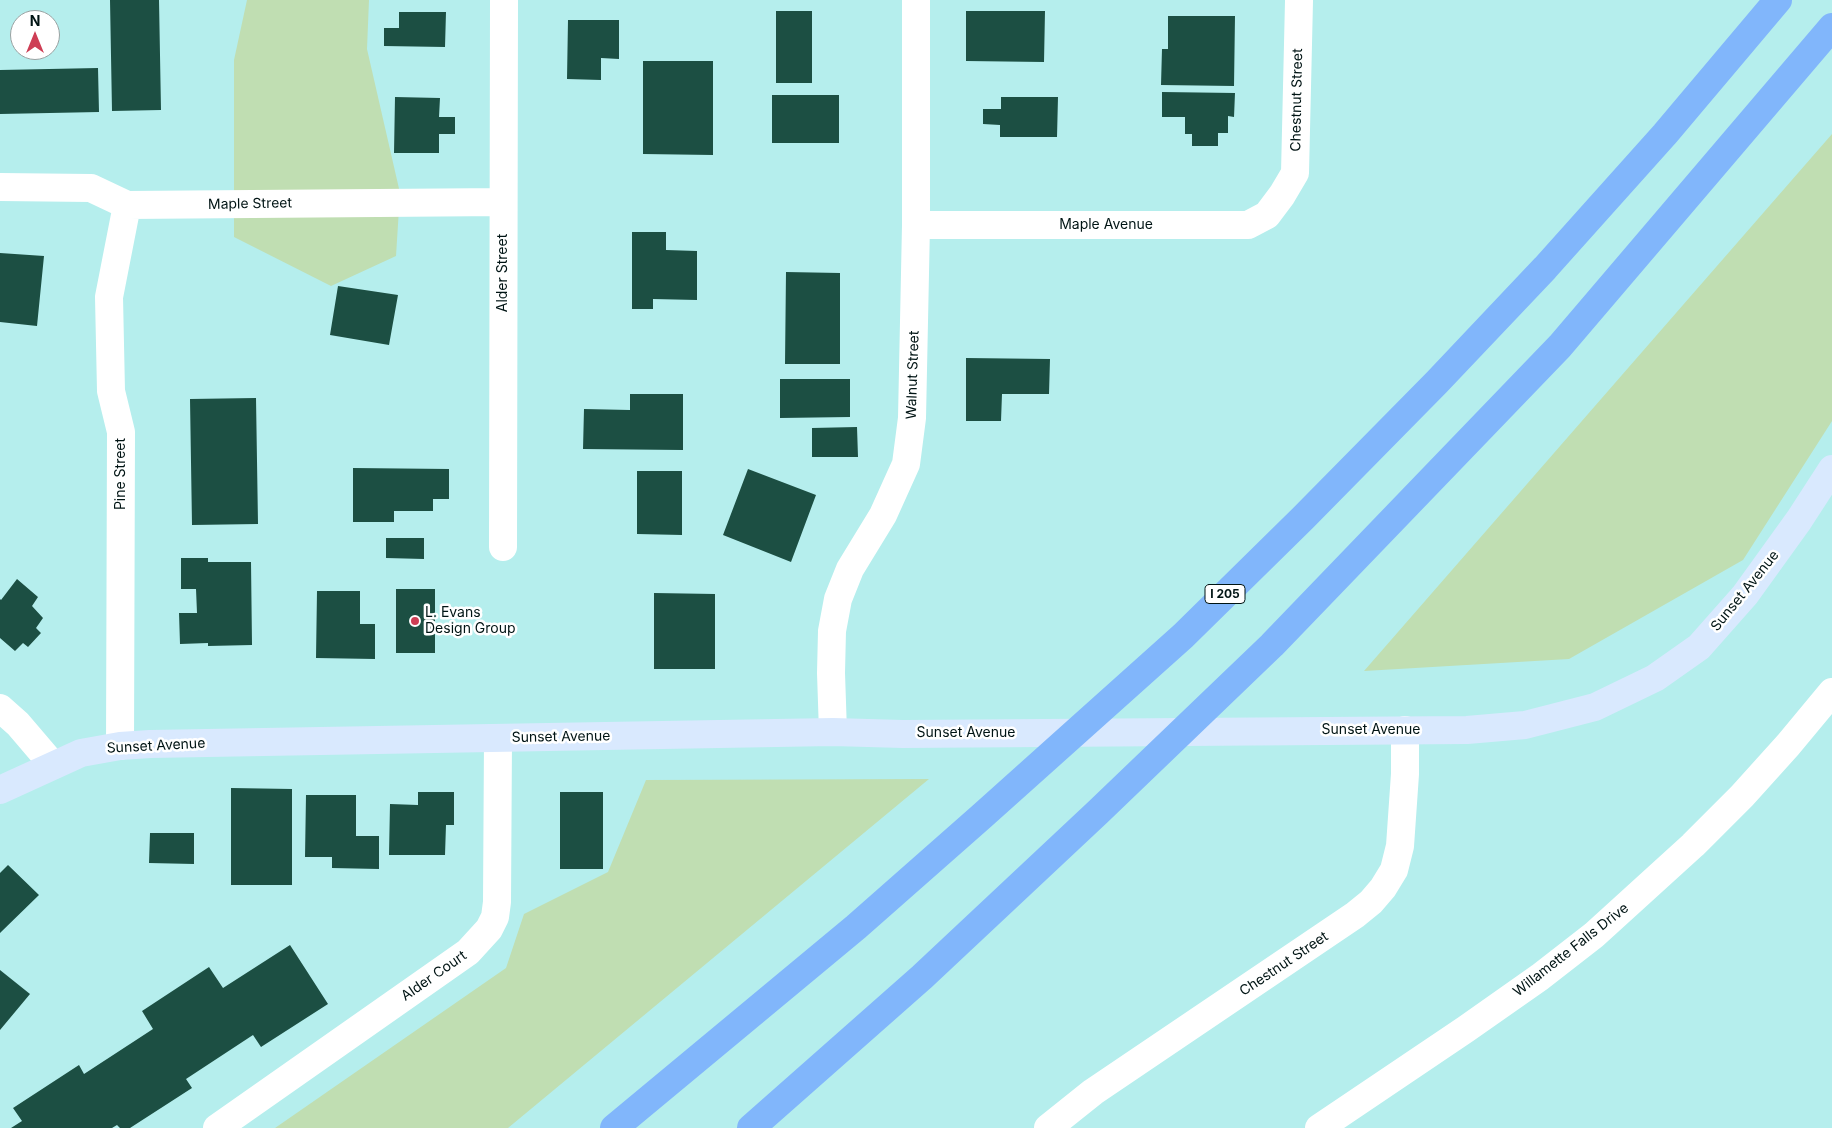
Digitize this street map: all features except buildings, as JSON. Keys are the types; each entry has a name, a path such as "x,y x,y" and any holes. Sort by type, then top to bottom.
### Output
{"highway":[{"name":"I 205","path":"614,1128 856,926 982,816 1190,629 1303,518 1538,275 1666,134 1778,0"},
{"path":"751,1128 922,977 1272,645 1560,346 1832,27"}],"main road":[{"name":"Sunset Avenue","path":"0,790 81,753 120,746 150,744 833,732 903,734 1467,730 1525,725 1595,707 1655,678 1698,647 1745,595 1799,520 1832,469"}],"street":[{"name":"Alder Street","path":"503,547 504,0"},
{"name":"Walnut Street","path":"833,732 832,632 838,599 850,569 883,515 906,464 912,418 916,225 916,0"},
{"name":"Chestnut Street","path":"1282,195 1296,173 1299,1"},
{"name":"Maple Street","path":"0,187 91,188 127,205 504,202"},
{"name":"Maple Avenue","path":"916,225 1248,225 1267,215 1282,195"},
{"name":"Pine Street","path":"120,746 121,432 111,390 109,297 127,205"},
{"name":"Willamette Falls Drive","path":"1319,1128 1473,1024 1594,936 1693,845 1742,796 1832,692"},
{"path":"0,708 18,724 53,765"},
{"name":"Chestnut Street","path":"1048,1128 1093,1092 1355,915 1371,902 1383,888 1394,870 1400,846 1405,774 1405,730"},
{"name":"Alder Court","path":"217,1128 468,952 489,929 495,917 497,902 498,738"}],"green space":[{"path":"247,0 369,0 367,49 400,193 396,256 331,286 234,237 234,60"},
{"path":"1832,134 1832,421 1743,560 1569,659 1364,671"},
{"path":"929,779 508,1128 275,1128 506,968 524,914 608,872 646,780"}],"place":[{"name":"L. Evans Design Group","path":"415,621"}]}
